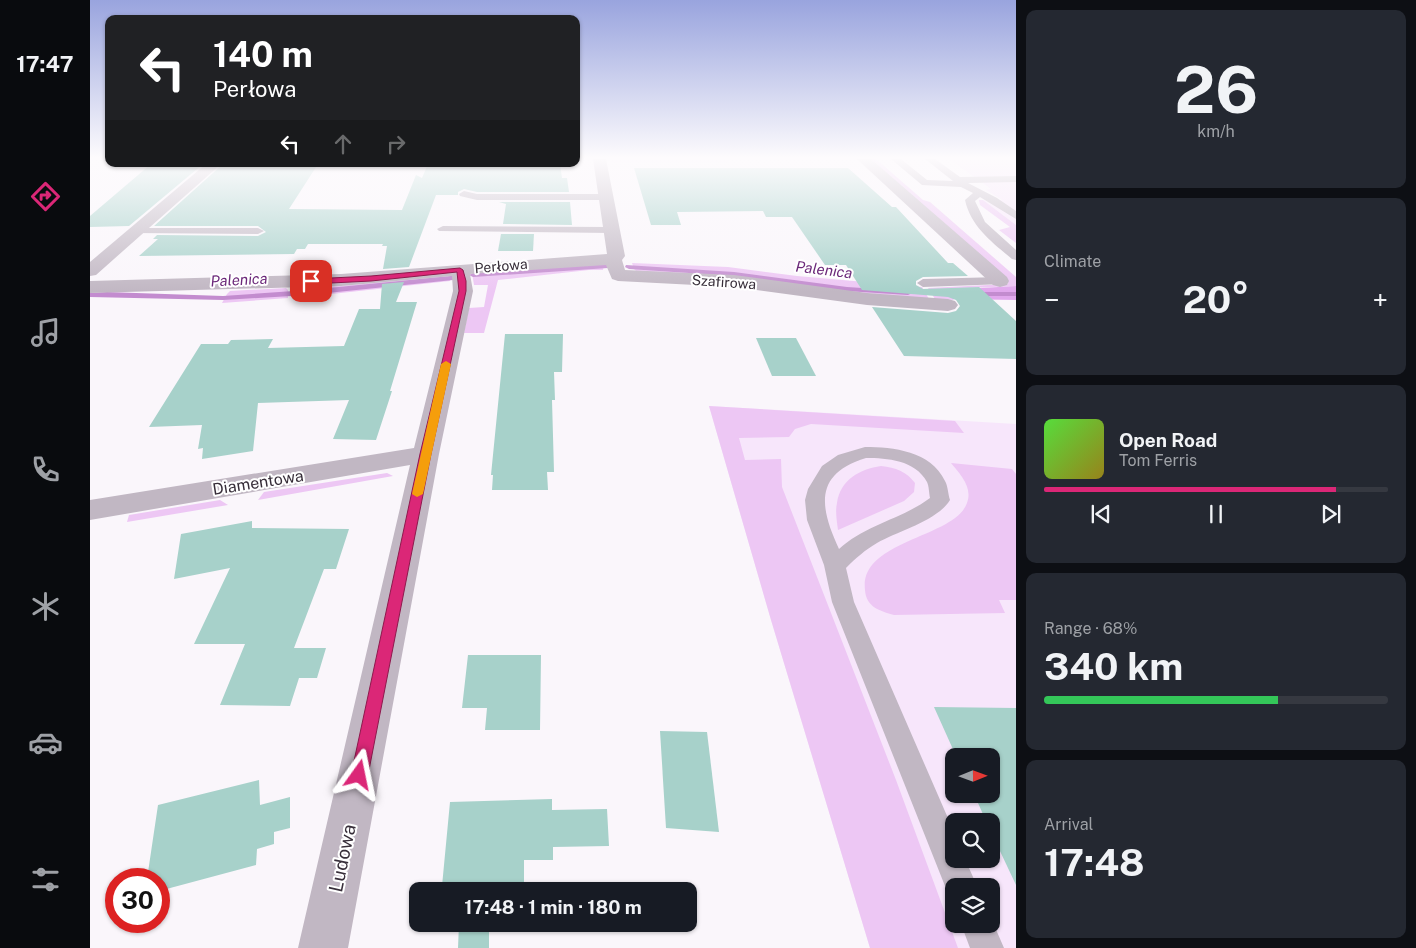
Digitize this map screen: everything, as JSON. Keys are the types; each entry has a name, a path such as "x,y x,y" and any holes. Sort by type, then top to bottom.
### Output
{"street":[{"path":"90,271 169,203"},
{"path":"606,203 616,256 613,259"},
{"path":"913,203 1000,281"},
{"name":"Perłowa","path":"90,287 341,280 613,259"},
{"name":"Szafirowa","path":"613,259 618,275 623,276 734,281 867,299 948,305"},
{"name":"Ludowa","path":"320,947 462,291 463,281 460,270"},
{"name":"Diamentowa","path":"90,510 426,454"}],"lane":[{"path":"970,203 974,216 1016,256"},
{"path":"995,203 1016,216"},
{"path":"442,229 611,230"},
{"path":"137,231 258,231"},
{"path":"923,284 1000,281"},
{"path":"835,566 860,543 905,522 940,500 940,490 936,479 926,469 897,454 867,452 851,455 835,465 821,480 814,503 818,524 835,566 837,584 843,602 958,878"},
{"path":"981,933 987,948"}],"shaded area":[{"path":"920,203 931,203 1016,277 1016,286 946,289 954,300 935,299 928,288 1008,284 1008,281"},
{"path":"980,203 987,203 1016,225 1016,243 999,230 1010,227"},
{"path":"987,203 1016,203 1016,225"},
{"path":"632,263 728,267 797,276 922,287 929,299 637,272"},
{"path":"604,265 603,270 498,280 484,333 464,333 469,308 484,307 488,285 474,285 472,273"},
{"path":"441,276 449,277 450,281 304,297 303,291 309,287"},
{"path":"1016,286 1016,300 953,299 945,290"},
{"path":"286,288 288,290 288,298 222,303 230,291"},
{"path":"709,406 1016,424 1016,948 870,948 771,620"},
{"path":"709,406 955,421 964,433 811,424 795,429 789,437 739,438 745,460 781,459 782,487 896,780 945,913 945,933 952,933 958,948 870,948 771,620"},
{"path":"951,463 1012,469 1016,474 1016,600 999,600 1005,613 894,615 879,610 868,601 865,590 867,573 877,560 891,550 945,524 959,515 967,503 967,486 962,476"},
{"path":"881,466 896,469 908,476 915,483 914,492 904,501 838,530 836,506 842,488 852,477 859,473"},
{"path":"387,473 393,476 258,500 264,492"},
{"path":"220,500 228,505 127,522 129,515"}],"building":[{"path":"105,203 156,203 129,226 90,227 90,216"},
{"path":"179,203 293,203 289,209 402,210 405,203 433,203 409,267 383,269 387,246 382,246 383,244 308,244 305,249 297,249 294,254 139,256 158,239 153,239 157,235 258,236 266,232 258,226 154,226"},
{"path":"503,203 570,203 572,225 503,224 506,204"},
{"path":"645,203 888,203 892,207 896,207 948,263 953,263 968,276 923,277 916,281 916,285 923,289 979,287 1016,321 1016,359 904,356 872,307 948,313 956,311 960,306 956,300 948,297 862,290 846,265 825,265 792,217 766,217 763,211 677,212 681,225 651,225"},
{"path":"501,234 534,234 533,251 498,251"},
{"path":"404,282 396,302 417,302 376,440 333,439 349,400 258,403 253,451 202,459 203,448 198,449 202,425 149,427 201,344 228,344 231,340 273,339 268,348 344,346 359,309 380,309 382,284"},
{"path":"505,334 563,334 562,372 554,372 555,400 552,400 554,472 547,472 548,490 492,490 493,475 491,475"},
{"path":"756,338 796,338 816,376 772,376"},
{"path":"252,521 252,528 349,529 336,569 324,569 294,648 326,648 317,678 299,678 290,706 220,705 245,644 194,644 230,568 174,579 181,534"},
{"path":"468,655 541,655 540,730 485,730 487,708 462,708"},
{"path":"934,707 1016,708 1016,885 1000,851 1000,813 982,813 978,803 1000,803 1000,748 952,748"},
{"path":"660,731 707,732 719,832 666,828"},
{"path":"259,780 260,805 290,797 290,828 274,832 274,844 257,849 256,865 170,888 170,868 149,868 158,805"},
{"path":"552,799 552,810 607,809 609,846 553,847 553,860 524,860 524,882 442,882 450,802"},
{"path":"459,932 489,932 489,948 458,948"}],"waterway":[{"name":"Palenica","path":"473,275 605,266"},
{"name":"Palenica","path":"629,267 734,274 847,289 908,293"},
{"name":"Palenica","path":"90,295 189,298 251,297 450,278"},
{"name":"Palenica","path":"972,294 1016,294"}],"slow traffic":[{"path":"417,494 446,364"}],"route":[{"path":"311,281 460,270 463,281 359,775"}]}
